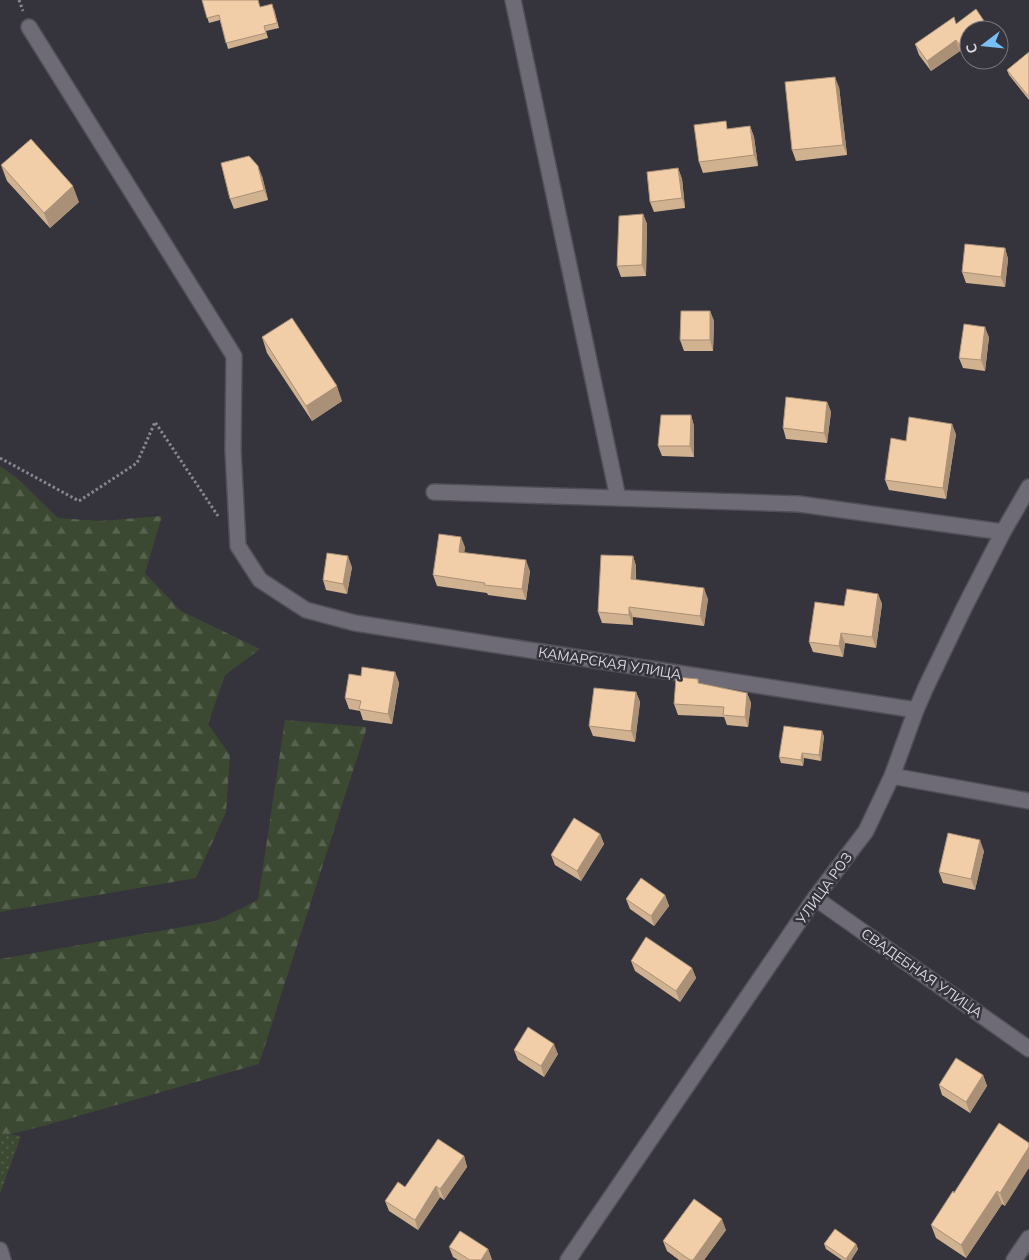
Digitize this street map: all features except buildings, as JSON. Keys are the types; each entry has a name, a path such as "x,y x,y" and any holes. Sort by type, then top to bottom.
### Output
{"street":[{"path":"513,0 618,498"},
{"name":"КАМАРСКАЯ УЛИЦА","path":"28,27 234,356 233,450 238,546 260,580 306,610 356,623 916,710"},
{"name":"УЛИЦА РОЗ","path":"568,1260 815,898 866,831 892,776 916,710 964,608 1003,532 1029,487"},
{"path":"434,492 799,504 1003,532"},
{"path":"892,776 1029,801"},
{"name":"СВАДЕБНАЯ УЛИЦА","path":"815,898 1029,1049"},
{"path":"1014,1260 1029,1238"},
{"path":"0,1250 2,1260"}],"path":[{"path":"0,458 79,501 137,463 155,422 221,521"}],"green space":[{"path":"0,466 17,478 58,518 100,521 162,516 145,573 181,611 260,649 225,675 208,724 230,755 226,812 196,878 0,912"},
{"path":"285,720 367,727 259,1064 0,1137 0,959 216,921 258,900"},
{"path":"0,1133 21,1136 0,1194"}]}
